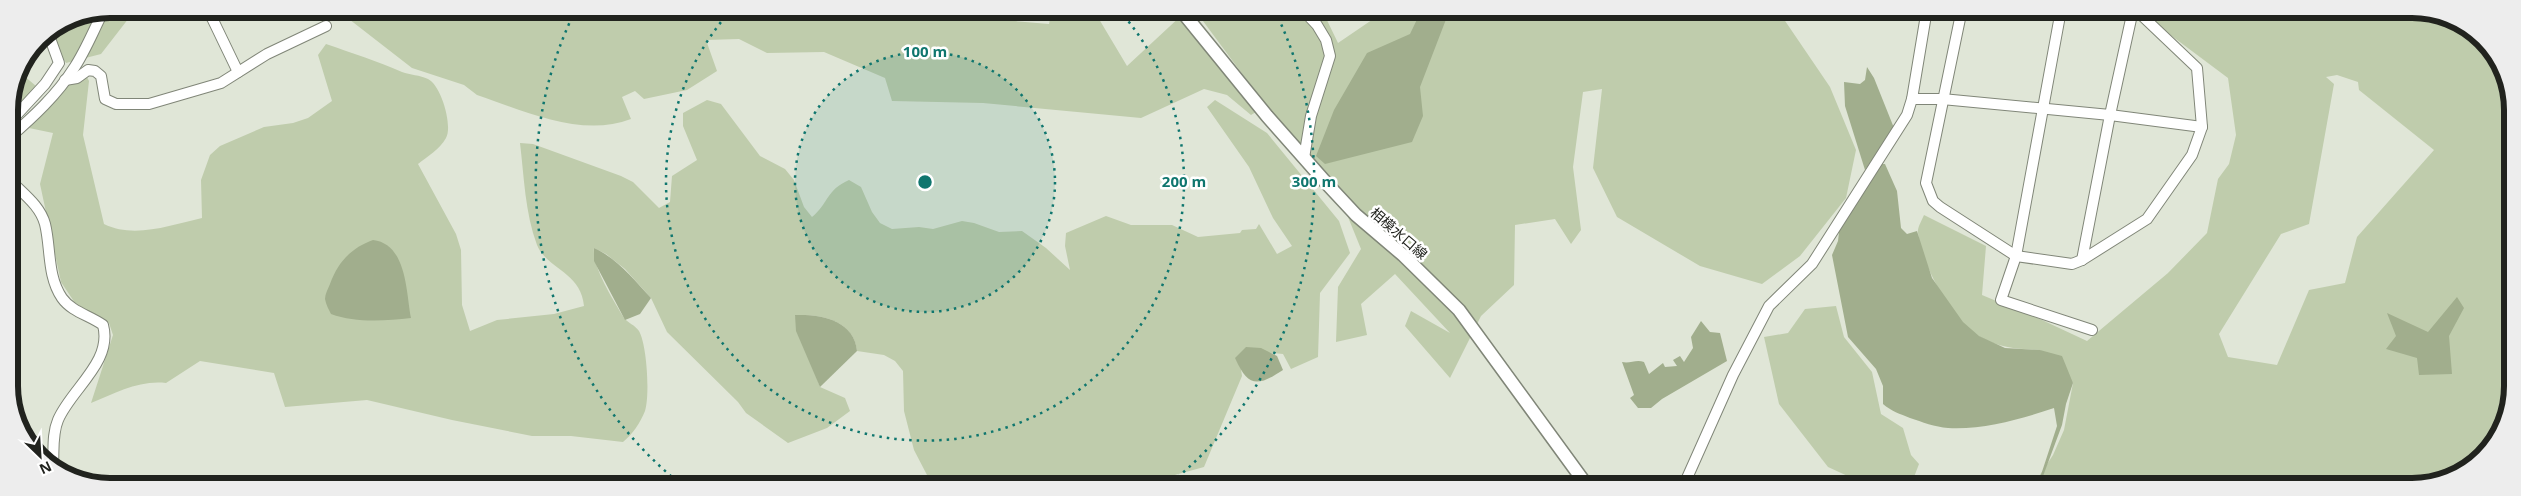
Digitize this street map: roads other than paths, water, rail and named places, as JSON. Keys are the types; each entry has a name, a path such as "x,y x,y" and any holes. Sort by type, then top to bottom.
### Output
{"main road":[{"name":"相模水口線","path":"1187,18 1267,116 1356,215 1403,255 1459,310 1581,478"}],"street":[{"path":"18,130 42,108 66,80 75,67 100,18"},
{"path":"212,18 238,72"},
{"path":"1304,158 1311,116 1330,56 1326,40 1310,18"},
{"path":"1687,478 1733,375 1770,306 1812,264 1907,115 1912,99 1926,18"},
{"path":"1960,18 1926,183 1929,194 1940,207 2016,256 2072,264 2082,260 2146,219 2192,155 2202,127 2198,68 2144,18"},
{"path":"2059,18 2041,109 2016,256 2001,300 2092,330"},
{"path":"2082,260 2110,115 2133,18"},
{"path":"66,80 77,78 88,70 95,71 101,76 105,99 116,104 149,104 221,83 267,54 326,26"},
{"path":"18,113 45,84 59,63 50,39"},
{"path":"1912,99 1942,99 2110,115 2202,127"},
{"path":"18,189 38,210 44,223 54,282 62,297 71,308 103,325 105,333 103,347 97,361 59,417 55,429 53,458"}]}
